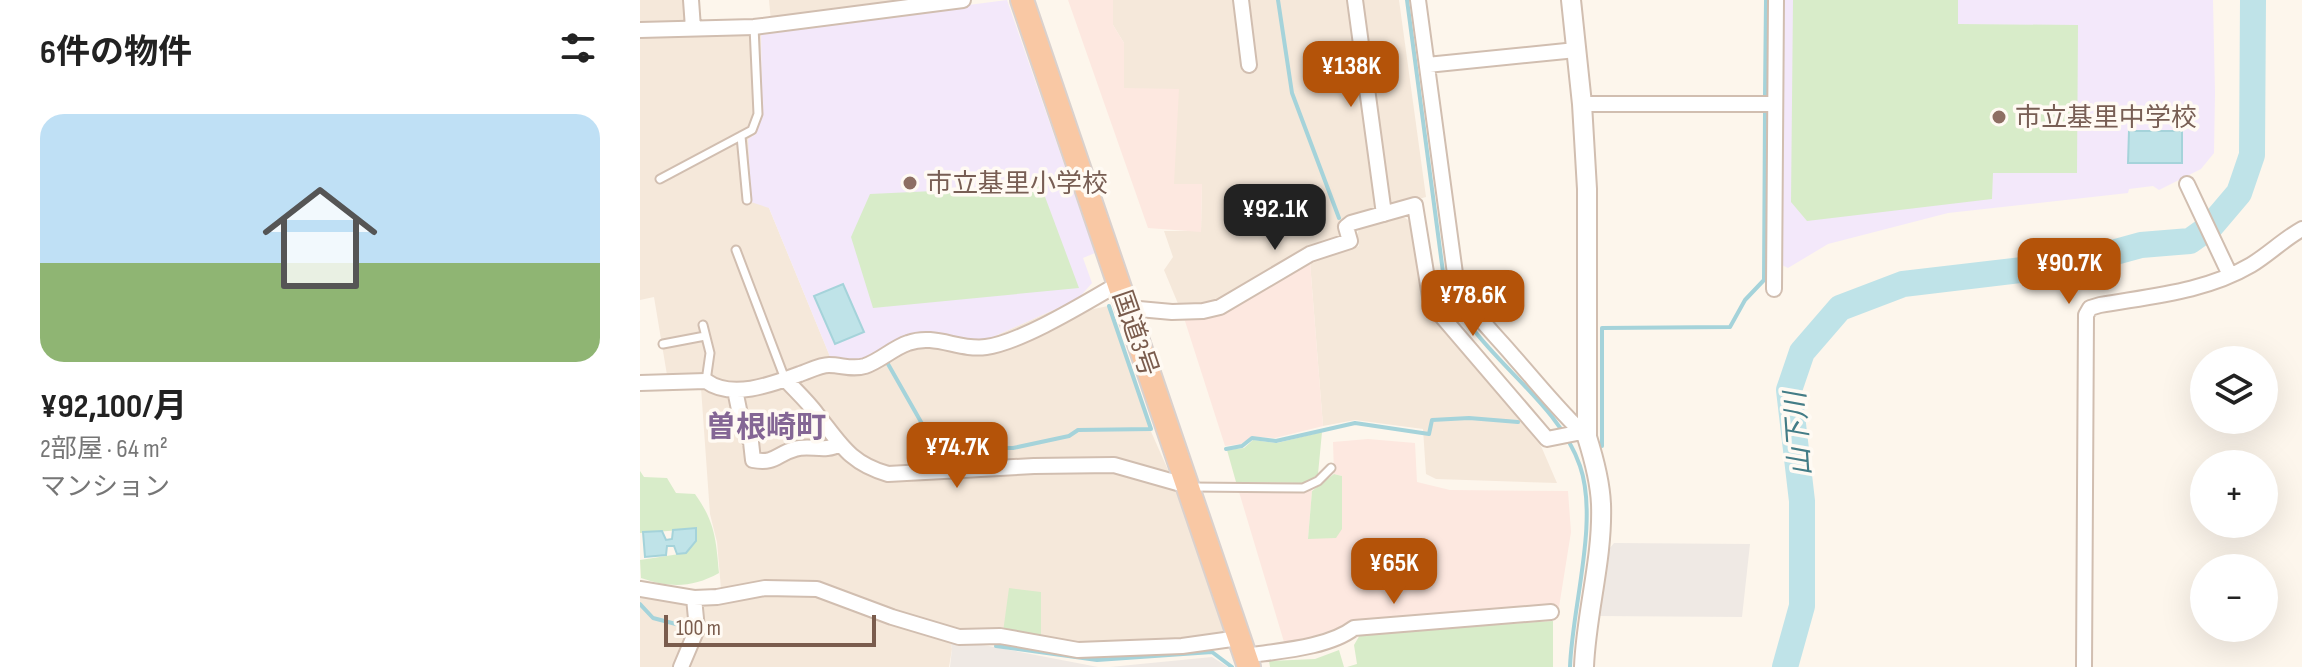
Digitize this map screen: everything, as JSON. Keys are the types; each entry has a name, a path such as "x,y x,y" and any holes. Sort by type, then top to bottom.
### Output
{"highway":[{"name":"国道3号","path":"1022,0 1245,654"}],"street":[{"path":"691,0 693,28"},
{"path":"640,30 754,27 963,0"},
{"path":"1241,0 1249,65"},
{"path":"1355,0 1384,214"},
{"path":"1418,0 1456,281 1462,295 1584,434 1598,471 1600,545 1584,667"},
{"path":"1571,0 1587,189 1584,434"},
{"path":"1774,289 1776,0"},
{"path":"1427,65 1576,50"},
{"path":"1582,104 1774,104"},
{"path":"2188,186 2230,275"},
{"path":"1128,308 1172,312 1220,307 1310,254 1350,241 1346,227 1351,223 1415,205 1430,297 1439,313 1547,439 1584,434"},
{"path":"2084,667 2086,315 2090,308 2100,305 2173,294 2230,275 2251,265 2302,229"},
{"path":"640,383 706,381 713,386 735,390 785,379 827,365 853,369 867,366 907,343 923,339 965,347 986,347 1007,341 1065,314 1118,284"},
{"path":"785,379 814,410 839,444 867,468 888,474 1114,465 1188,486"},
{"path":"735,390 743,429 751,442 753,460 769,463 796,448 833,448 839,444"},
{"path":"640,589 694,598 765,588 817,589 892,617 959,637 1000,636 1078,650 1182,646 1245,654 1294,649 1344,635 1354,628 1551,612"},
{"path":"681,667 697,629 694,598"}],"lane":[{"path":"660,179 752,130 758,114 754,27"},
{"path":"741,136 747,200"},
{"path":"736,250 785,379"},
{"path":"703,325 710,353 706,381"},
{"path":"663,344 705,336"},
{"path":"1188,486 1303,488 1318,481 1331,468"}],"shaded area":[{"path":"640,0 685,0 686,23 640,25"},
{"path":"769,0 922,0 771,22"},
{"name":"市立基里小学校","path":"1007,0 1095,253 1083,258 1092,283 1078,299 986,340 940,333 908,334 855,363 831,359 769,208 751,202 748,139 756,134 762,111 761,32"},
{"path":"1068,0 1113,0 1113,25 1124,43 1124,88 1179,89 1174,184 1202,184 1201,232 1148,228"},
{"path":"1112,0 1399,0 1426,197 1342,221 1344,239 1223,300 1179,306 1164,270 1173,257 1164,231 1201,231 1202,184 1174,184 1123,88 1124,43 1113,25"},
{"name":"市立基里中学校","path":"1783,0 2213,0 2214,153 2201,169 2159,190 2153,186 2129,189 2128,193 1948,213 1828,244 1788,268 1782,265"},
{"path":"761,32 762,111 756,134 748,140 769,208 831,359 855,363 908,334 940,333 986,340 1078,299 1084,311 1108,306 1149,427 1172,479 1226,633 1211,639 1075,647 949,630 818,585 763,583 721,589 717,542 710,514 701,388 669,387 654,297 640,300 640,34"},
{"path":"1402,216 1411,222 1423,297 1432,316 1541,446 1557,483 1436,479 1426,474 1423,429 1355,420 1323,426 1310,262 1359,246 1357,235 1360,227"},
{"path":"1310,262 1323,426 1275,438 1252,437 1241,444 1225,446 1184,318"},
{"path":"1368,439 1415,443 1417,482 1450,490 1568,491 1571,532 1559,607 1352,623 1299,641 1284,642 1236,482 1307,483 1312,491 1308,539 1342,476 1334,474 1333,442"},
{"path":"1614,543 1750,544 1742,617 1597,616 1605,554"},
{"path":"819,595 950,641 949,667 640,667 640,596"},
{"path":"950,641 989,646 1098,667 950,667"},
{"path":"1212,657 1228,667 1110,667"}],"green space":[{"path":"1793,0 1958,0 1958,24 2078,25 2077,173 1993,173 1992,199 1807,221 1791,202"},
{"path":"1041,186 1079,288 873,308 851,237 870,194"},
{"path":"1322,432 1318,474 1307,483 1236,482 1227,450 1244,448 1253,440 1277,443"},
{"path":"640,471 644,477 667,478 676,493 695,494 707,513 713,531 719,573 700,582 681,585 641,578 640,560 686,553 696,529 640,533"},
{"path":"1334,474 1342,476 1342,529 1336,538 1308,539 1312,491"},
{"path":"1009,588 1041,592 1041,640 1003,632"},
{"path":"1553,621 1553,667 1347,667 1357,664 1354,645 1361,633"},
{"path":"1339,650 1344,667 1270,667 1269,661 1315,659"}],"water":[{"path":"2129,131 2182,131 2182,163 2128,163"},
{"path":"843,284 864,332 835,344 814,296"},
{"path":"696,528 696,541 686,553 677,554 674,546 667,546 666,555 645,557 643,532 662,531 666,540 672,539 673,530"}],"waterway":[{"path":"1278,0 1292,93 1339,218"},
{"path":"1407,0 1443,272 1454,300 1470,325 1551,415 1568,439 1580,466 1585,488 1586,538 1570,667"},
{"path":"1765,95 1766,0"},
{"name":"山下川","path":"1785,667 1802,606 1802,501 1789,390 1802,352 1840,308 1903,284 2072,264 2141,245 2190,241 2211,226 2239,193 2252,155 2253,0"},
{"path":"1602,446 1602,328 1730,327 1745,300 1764,280 1765,113"},
{"path":"888,364 933,443 984,441 994,448 1013,448 1069,436 1078,430 1151,429 1109,306"},
{"path":"1226,449 1242,446 1252,438 1276,441 1355,423 1429,434 1432,420 1469,418 1518,422"},
{"path":"640,604 653,618 691,628"},
{"path":"996,646 1097,660 1212,652 1232,667"}],"place":[{"name":"市立基里中学校","path":"1999,117"},
{"name":"市立基里小学校","path":"910,183"}],"district":[{"name":"曽根崎町","path":"766,427"}]}
